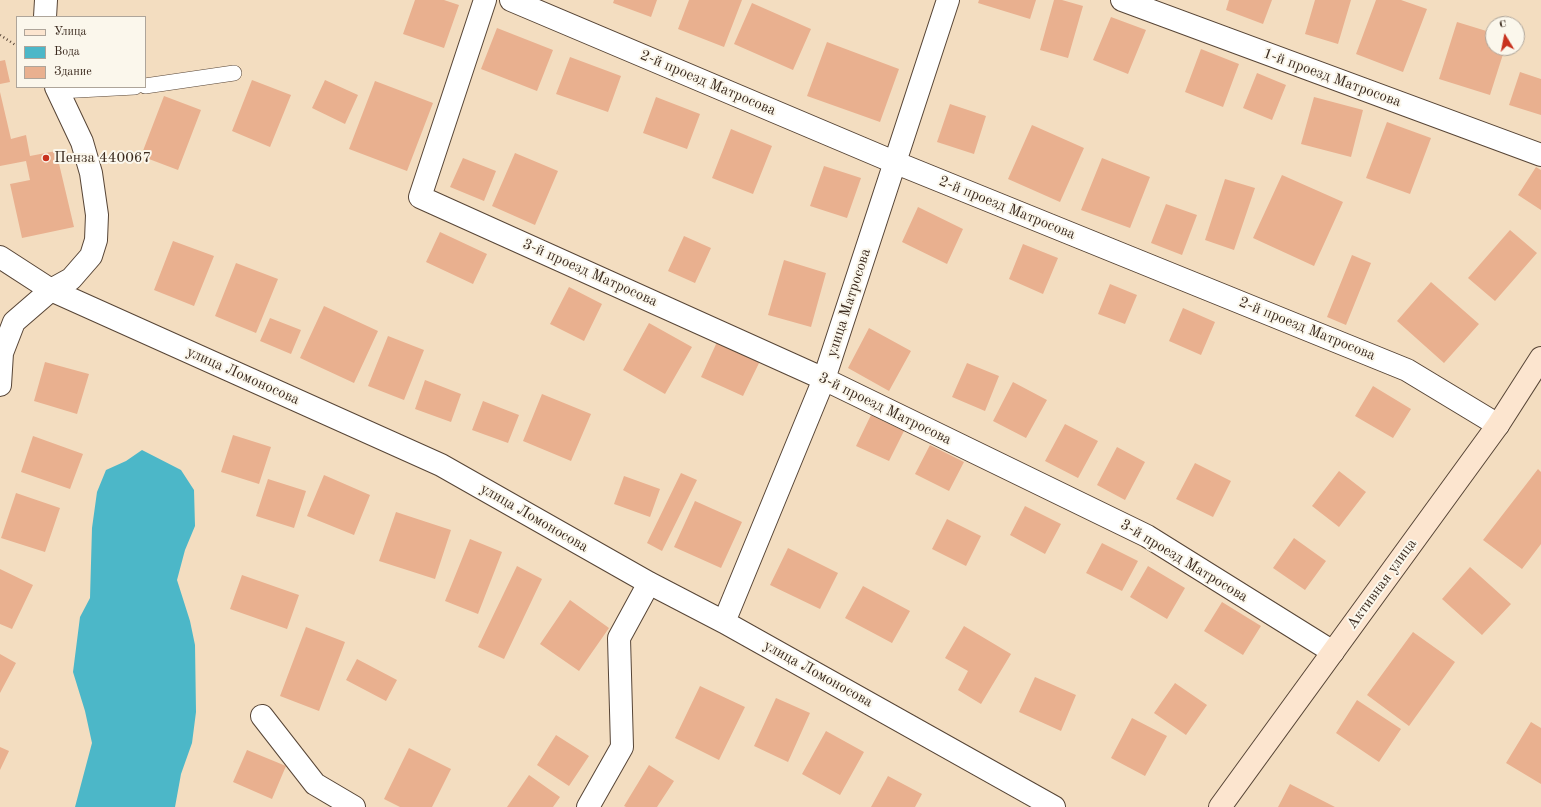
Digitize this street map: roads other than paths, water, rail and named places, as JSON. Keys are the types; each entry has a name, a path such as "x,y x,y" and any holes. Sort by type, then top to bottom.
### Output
{"main road":[{"name":"Активная улица","path":"1220,807 1498,425 1541,358"}],"street":[{"path":"45,16 46,0"},
{"name":"3-й проезд Матросова","path":"485,0 420,196 824,379 1146,536 1333,652"},
{"name":"2-й проезд Матросова","path":"512,0 894,162 1407,370 1498,425"},
{"name":"улица Матросова","path":"724,622 824,379 948,0"},
{"name":"1-й проезд Матросова","path":"1122,0 1541,155"},
{"path":"0,385 2,353 14,322 51,290 71,279 90,256 96,240 97,215 91,173 82,142 57,89"},
{"name":"улица Ломоносова","path":"0,257 51,290 441,466 649,583 724,622 1054,807"},
{"path":"588,807 622,747 619,638 649,583"},
{"path":"262,716 315,784 354,807"}],"lane":[{"path":"146,86 234,73"},
{"path":"57,89 96,88"}],"water":[{"path":"142,450 181,470 194,490 195,526 185,550 177,580 190,621 195,645 196,712 192,743 181,774 175,807 75,807 92,743 85,711 73,672 80,617 90,598 92,528 97,492 106,470 126,461"}],"place":[{"name":"Пенза 440067","path":"46,158"}]}
